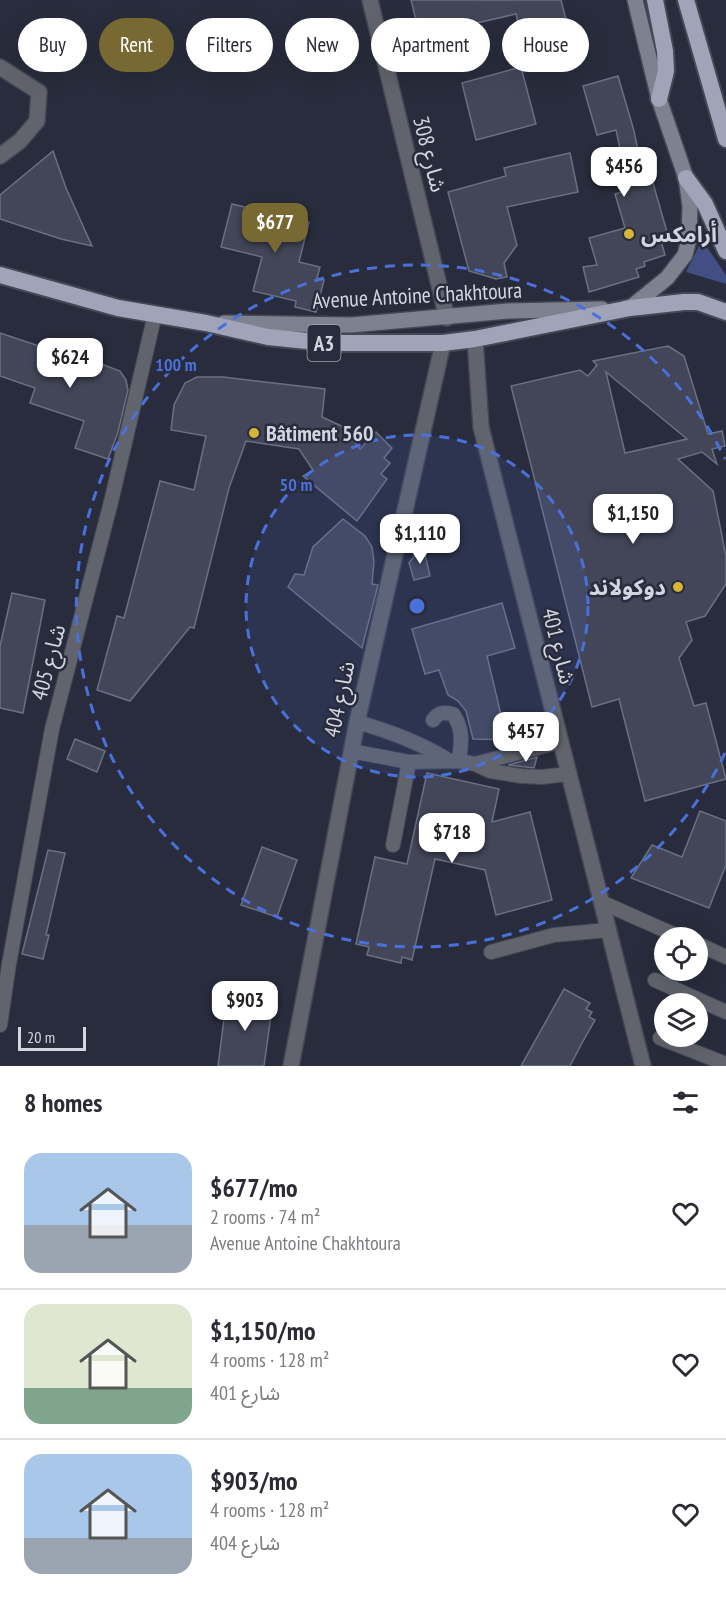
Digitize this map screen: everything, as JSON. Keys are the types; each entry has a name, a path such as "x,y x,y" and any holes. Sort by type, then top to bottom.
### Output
{"highway":[{"path":"655,0 665,51 666,71 660,99"},
{"path":"686,0 726,139"},
{"path":"686,178 705,204 726,250"},
{"name":"A3","path":"0,275 118,308 206,322 268,337 297,341 443,343 475,339 630,308 684,302 698,302 726,312"}],"main road":[{"path":"630,308 668,279 685,255 689,239 690,206 686,178 660,99 635,0"},
{"name":"Avenue Antoine Chakhtoura","path":"206,322 351,325 508,311 630,308"}],"street":[{"name":"شارع 308","path":"370,0 447,318"},
{"path":"0,67 39,92 37,121 20,141 0,156"},
{"name":"شارع 401","path":"475,339 481,427 643,1066"},
{"name":"شارع 404","path":"291,1066 357,722 443,343"}],"lane":[{"name":"شارع 405","path":"0,1025 52,729 111,502 155,314"},
{"path":"433,720 438,714 445,712 453,714 458,722 462,738 454,761"},
{"path":"357,722 391,732 454,761"},
{"path":"475,764 560,742"},
{"path":"351,751 410,762 454,761 475,764 490,771 521,776 542,777 568,774"},
{"path":"393,845 410,762"},
{"path":"601,902 657,927"},
{"path":"491,952 554,935 608,930"},
{"path":"708,949 726,957"},
{"path":"657,981 726,1012"},
{"path":"683,1047 726,1064"}],"shaded area":[{"path":"702,240 726,275 726,284 686,272"}],"building":[{"path":"411,0 561,0 566,18 517,18 516,14 490,20 490,18 416,18"},
{"path":"503,72 522,72 536,124 476,140 462,83"},
{"path":"618,76 634,131 645,185 653,183 669,239 661,241 665,255 644,262 645,266 636,269 639,277 589,292 583,267 597,265 589,238 625,228 615,194 629,190 616,130 597,135 583,86"},
{"path":"53,151 66,188 92,246 61,239 0,219 0,195"},
{"path":"570,153 578,192 507,207 517,245 504,263 507,277 496,279 469,271 448,192 506,176 504,168"},
{"path":"232,204 309,222 299,262 320,267 317,278 324,280 316,312 295,307 296,301 253,291 262,257 221,247"},
{"path":"0,333 48,349 49,344 120,371 126,380 128,390 118,432 108,459 75,448 84,421 30,403 35,388 0,376"},
{"path":"668,346 684,356 708,434 722,431 725,446 712,449 717,464 702,452 678,459 713,491 726,556 726,584 705,616 686,622 692,640 679,658 694,706 706,703 726,779 645,801 619,699 592,707 511,386 580,370 588,376 597,365 593,361","holes":["606,372 687,439 625,453"]},
{"path":"197,377 223,377 325,389 322,417 344,427 360,449 376,432 392,448 384,458 390,463 381,474 387,479 357,521 303,476 313,470 299,449 246,441 229,488 194,628 190,627 130,701 97,690 117,616 124,618 160,481 194,490 206,436 171,430 174,405 185,383"},
{"path":"343,519 365,536 372,547 374,562 372,584 378,585 362,648 288,587 295,574 304,575 313,547"},
{"path":"423,545 430,576 414,580 409,563"},
{"path":"12,593 45,600 23,713 0,708 0,646"},
{"path":"502,603 515,648 487,656 507,740 473,739 466,711 458,701 448,695 439,670 425,674 412,629"},
{"path":"75,739 105,751 97,772 67,759"},
{"path":"537,757 534,768 508,765"},
{"path":"427,773 499,789 492,822 530,812 552,900 496,915 485,870 435,859 412,960 402,957 401,963 367,955 369,947 356,944 375,857 407,864"},
{"path":"700,811 726,821 726,865 709,908 631,878 652,845 682,857"},
{"path":"262,847 297,860 277,917 241,905"},
{"path":"48,850 65,853 46,935 49,935 43,959 22,954"},
{"path":"564,989 590,1003 586,1009 592,1012 589,1017 595,1020 570,1066 521,1066"},
{"path":"227,995 273,1001 264,1066 218,1066"}],"place":[{"name":"أرامكس","path":"629,234"},
{"name":"Bâtiment 560","path":"254,433"},
{"name":"دوكولاند","path":"678,587"}]}
